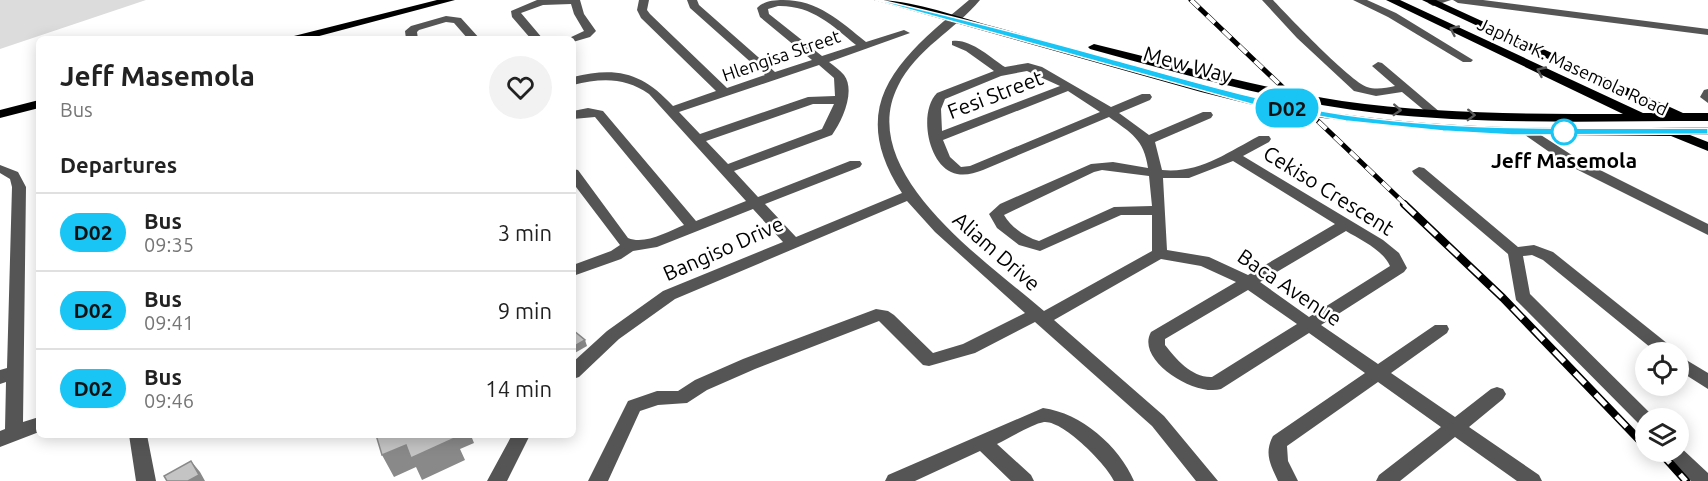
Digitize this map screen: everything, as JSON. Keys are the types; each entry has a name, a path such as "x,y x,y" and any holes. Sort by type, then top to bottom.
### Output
{"main road":[{"path":"306,36 450,0"},
{"name":"Mew Way","path":"879,0 958,16 1226,82 1305,98 1360,106 1435,113 1507,116 1708,117"},
{"name":"Mew Way","path":"914,0 958,16 1255,102 1373,121 1443,128 1530,132 1708,130"},
{"name":"Japhta K. Masemola Road","path":"1391,0 1671,132 1708,147"},
{"name":"Japhta K. Masemola Road","path":"1430,1 1708,130"},
{"path":"1507,116 1584,108 1589,104 1588,101 1575,87"},
{"path":"0,114 36,105"}],"street":[{"path":"534,36 516,15 516,11 533,4 564,0"},
{"path":"571,0 576,2 579,14 590,31 576,38"},
{"path":"644,0 642,10 645,16 725,93"},
{"path":"692,0 694,6 774,77"},
{"name":"Aliam Drive","path":"975,0 911,60 893,83 887,99 883,126 886,149 909,195 940,229 1158,421 1208,481"},
{"path":"1267,0 1301,36 1358,88 1367,92 1379,92 1407,87"},
{"path":"1358,0 1392,15 1467,60"},
{"path":"1430,1 1446,0"},
{"path":"1458,0 1708,32"},
{"path":"726,169 826,132 832,126 840,100 841,79 764,15 762,8 765,4 781,2 813,8 864,46"},
{"path":"1392,15 1412,40"},
{"path":"412,36 411,31 415,28 452,19 461,22 472,36"},
{"name":"Hlengisa Street","path":"670,111 904,33"},
{"path":"956,43 970,49 1004,72"},
{"path":"1378,66 1407,87 1435,113"},
{"path":"598,481 631,408 639,404 657,398 681,398 701,385 768,356 876,315 882,315 888,319 929,360 947,357 1040,317 1158,254 1160,248 1155,172 1152,151 1147,141 1109,113 1069,87 1034,68 1017,68 1004,72 938,98 935,106 935,138 948,163 956,170 967,170 1109,113 1146,97"},
{"path":"576,80 603,76 630,78 646,85 792,242"},
{"name":"Fesi Street","path":"935,138 1069,87"},
{"path":"1708,93 1706,97 1708,99"},
{"path":"697,140 812,100 840,100"},
{"path":"576,114 588,112 599,114 693,227"},
{"path":"1147,141 1207,115"},
{"path":"1530,132 1572,162 1708,230"},
{"name":"Cekiso Crescent","path":"1158,211 1119,210 1040,246 1024,242 1002,225 996,213 1091,168 1105,166 1179,175 1191,174 1264,138"},
{"name":"Cekiso Crescent","path":"1232,155 1387,250 1399,268 1310,326"},
{"path":"576,270 616,255 629,246 642,246 855,164"},
{"path":"0,169 11,172 18,179 19,187 8,374 7,436 36,425"},
{"path":"1419,171 1515,252 1522,296 1635,409"},
{"path":"576,177 629,246"},
{"name":"Bangiso Drive","path":"576,369 607,340 669,295 909,195"},
{"path":"1310,326 1215,384 1208,385 1190,378 1162,355 1155,340 1160,333 1347,224"},
{"path":"1515,252 1534,250 1548,255 1655,342"},
{"name":"Baca Avenue","path":"1158,254 1204,261 1232,272 1532,481"},
{"path":"1288,481 1276,452 1280,441 1441,329"},
{"path":"1689,369 1708,382"},
{"path":"1386,481 1497,394"},
{"path":"895,481 1038,416 1058,417 1114,462 1124,481"},
{"path":"139,438 146,481"},
{"path":"497,481 519,438"},
{"path":"984,442 1024,481"},
{"path":"1685,462 1703,481"}],"shaded area":[{"path":"0,0 146,0 36,36 0,49"}],"building":[{"path":"576,332 585,340 576,345"},
{"path":"377,438 455,438 411,458 406,445 382,455"},
{"path":"191,461 199,475 188,481 167,481 164,476"}],"railway":[{"path":"1191,0 1406,205"},
{"path":"1404,204 1503,298 1635,436"},
{"path":"1669,462 1686,481"}],"bus line":[{"name":"D02","path":"880,0 1033,40 1189,85 1300,111 1443,128 1512,132 1708,131"}],"place":[{"name":"Jeff Masemola","path":"1564,132"}]}
